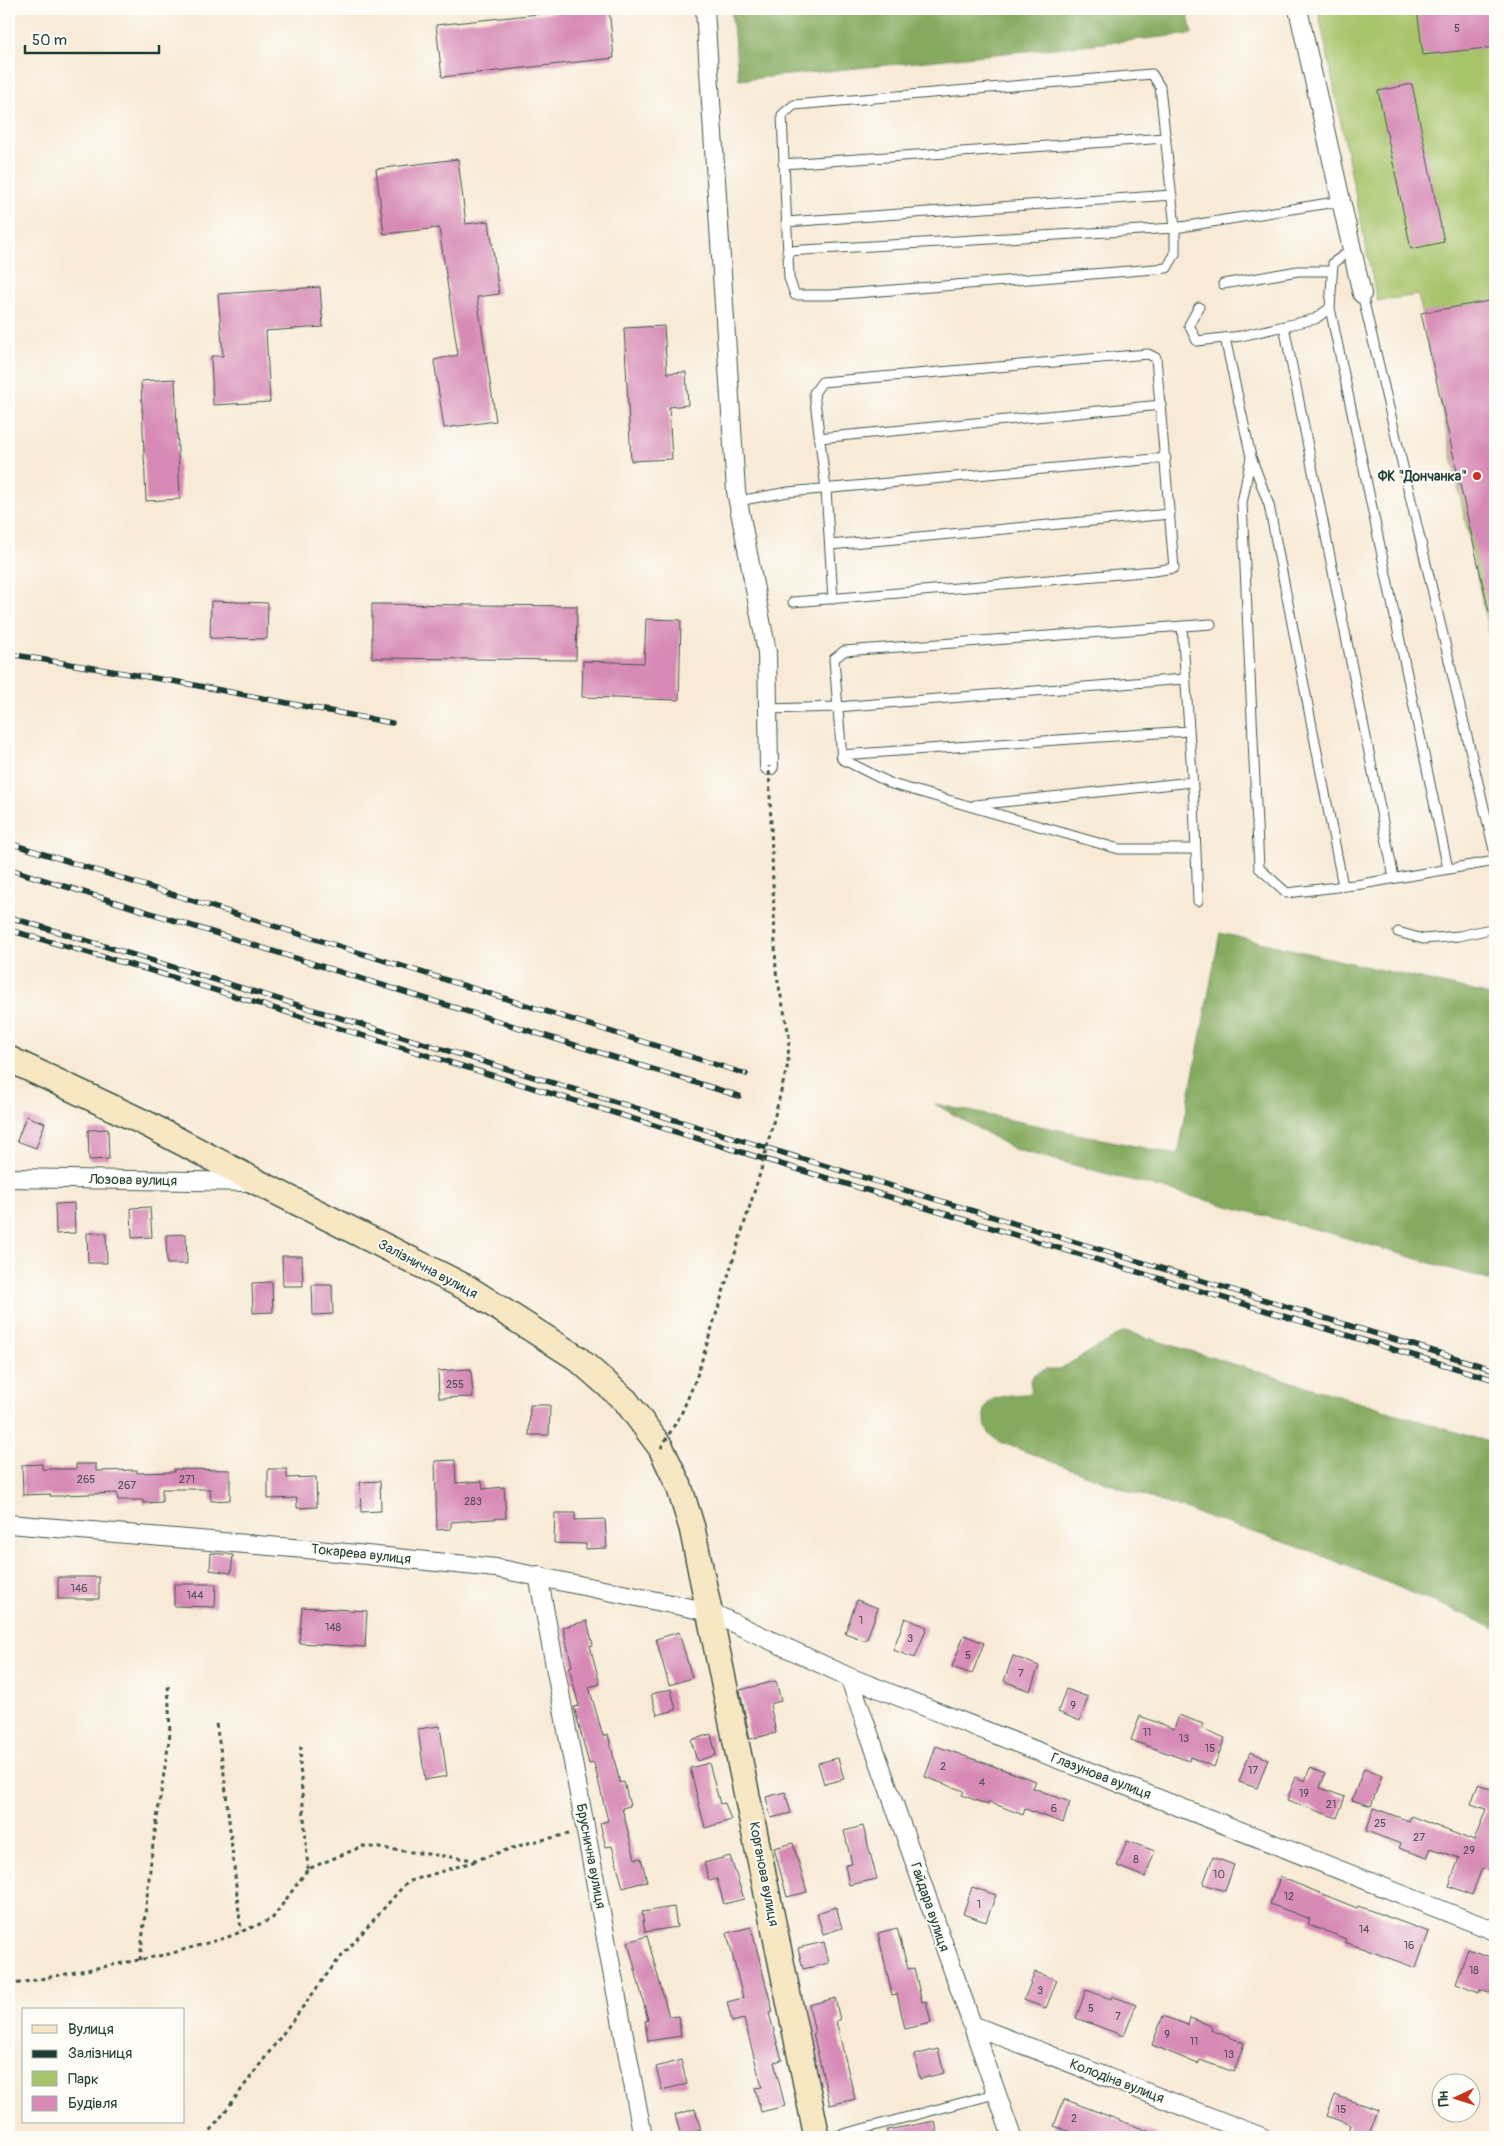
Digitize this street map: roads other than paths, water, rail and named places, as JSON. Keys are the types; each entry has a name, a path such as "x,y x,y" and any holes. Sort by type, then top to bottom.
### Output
{"main road":[{"name":"Залізнична вулиця","path":"9,1059 147,1124 469,1289 576,1358 626,1401 661,1448 679,1486 692,1528 710,1612"},
{"name":"Корганова вулиця","path":"710,1612 817,2137"}],"street":[{"path":"705,9 738,501 767,652 769,766"},
{"path":"1298,9 1362,294"},
{"name":"Лозова вулиця","path":"9,1178 257,1182"},
{"name":"Токарева вулиця","path":"9,1524 317,1550 496,1568 538,1575 710,1612"},
{"name":"Бруснична вулиця","path":"538,1575 643,2137"},
{"name":"Глазунова вулиця","path":"710,1612 849,1677 1495,1931"},
{"name":"Гайдара вулиця","path":"849,1677 995,2094 1012,2137"},
{"name":"Колодіна вулиця","path":"972,2026 1262,2137"}],"lane":[{"path":"1152,74 1160,87 1175,228 1175,254 1167,268 830,295 795,295 789,278 783,164 782,115 794,105 1152,74"},
{"path":"783,164 1166,138"},
{"path":"786,222 1172,195"},
{"path":"788,251 1175,228 1341,201"},
{"path":"1352,249 1332,264 1330,308 1448,869"},
{"path":"1223,284 1298,271 1332,271"},
{"path":"1362,294 1495,854"},
{"path":"1199,307 1189,325 1197,341 1225,338 1315,319 1330,308"},
{"path":"1284,326 1394,878"},
{"path":"1225,338 1251,457 1269,505 1343,886"},
{"path":"793,602 833,599 1174,568 1156,358 1148,354 822,382 814,393 826,489 833,599"},
{"path":"820,438 1161,405"},
{"path":"1251,457 1242,503 1259,868 1286,893 1343,886 1495,861"},
{"path":"738,501 788,492 1166,458"},
{"path":"830,545 1170,514"},
{"path":"1196,848 1119,848 892,784 842,759 834,659 844,651 1210,624"},
{"path":"1182,626 1198,901"},
{"path":"768,709 837,707 1184,679"},
{"path":"841,755 1188,731"},
{"path":"969,806 1192,782"},
{"path":"1398,932 1423,939 1459,936 1495,928"},
{"path":"832,2137 995,2094"}],"railway":[{"path":"9,654 178,682 392,723"},
{"path":"9,843 746,1074"},
{"path":"9,869 739,1096"},
{"path":"9,917 1495,1370"},
{"path":"9,930 156,972 764,1159 1495,1380"}],"place":[{"name":"ФК \"Дончанка\"","path":"1477,476"}]}
